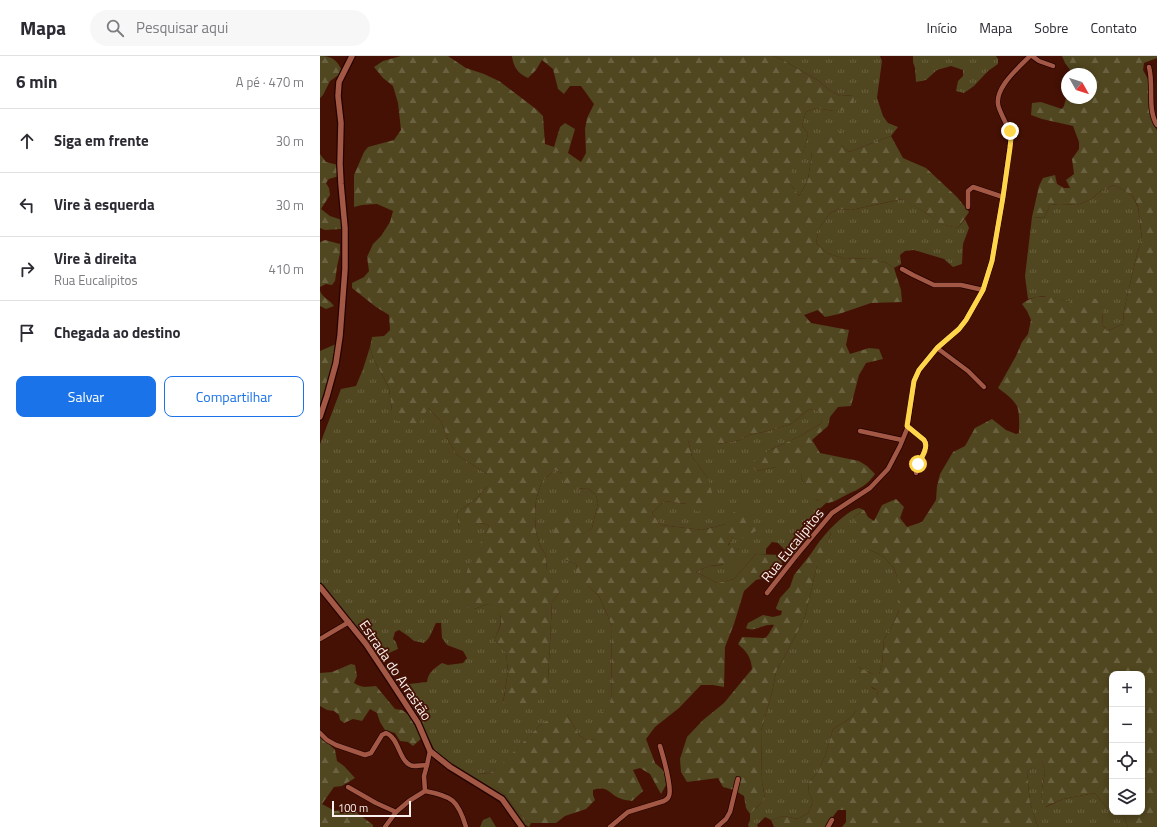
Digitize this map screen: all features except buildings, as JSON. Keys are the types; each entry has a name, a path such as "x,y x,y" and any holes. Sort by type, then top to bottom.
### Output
{"street":[{"path":"320,417 336,362 340,336 345,269 345,228 341,184 341,123 338,96 339,82 352,56"},
{"path":"1031,56 1039,61 1053,66"},
{"name":"Rua Eucalipitos","path":"767,593 832,513 870,488 888,469 907,426 914,381 919,370 937,348 959,329 966,320 983,290 992,261 1011,138 1010,131 998,107 998,99 1000,90 1015,71 1031,56"},
{"path":"1149,68 1151,76 1154,119 1157,125"},
{"path":"968,207 968,191 973,187 1003,197"},
{"path":"902,269 934,285 961,285 983,290"},
{"path":"937,348 968,372 984,387"},
{"path":"907,426 926,443 916,473"},
{"path":"860,431 902,440"},
{"name":"Estrada do Arrastão","path":"320,587 366,644 418,723 430,750 450,767 502,799 522,827"},
{"path":"320,639 349,622"},
{"path":"320,733 327,740 336,745 365,754 371,753 382,735 388,734 393,738 407,763 413,766 426,765"},
{"path":"610,827 628,812 664,801 670,795 669,783 660,746"},
{"path":"425,792 424,776 430,750"},
{"path":"717,827 726,819 730,812 738,779"},
{"path":"348,787 376,803 396,812"},
{"path":"385,827 396,812 409,801 425,792 447,797 454,802 458,806 466,827"},
{"path":"828,827 832,820"}],"green space":[{"path":"320,56 332,58 343,72 330,81 320,98"},
{"path":"401,56 448,56 466,68 499,81 543,116 545,144 554,147 560,127 565,123 575,129 568,153 581,162 586,153 585,129 587,118 594,104 581,86 570,86 564,94 558,89 553,69 542,60 536,70 528,78 521,74 517,69 512,56 773,56 819,81 829,90 840,96 854,95 853,109 834,111 816,108 806,112 802,125 808,134 803,153 791,165 791,185 799,196 808,180 812,152 827,127 841,132 841,145 849,152 891,136 903,158 926,168 957,197 969,212 958,228 940,224 926,213 902,199 851,210 839,209 830,213 819,228 816,243 827,253 845,259 870,258 887,263 894,268 901,290 902,302 871,303 839,314 825,317 818,310 804,315 811,323 849,330 846,345 850,354 869,348 879,349 883,359 866,363 859,375 851,406 838,407 830,417 828,426 812,440 820,453 859,461 875,474 870,481 860,488 834,501 825,503 814,498 806,489 802,479 801,467 776,467 756,471 751,464 768,451 800,436 822,423 819,411 809,409 791,424 749,435 740,440 718,444 698,444 688,440 692,457 708,478 715,503 698,512 687,504 664,501 652,513 661,525 702,530 726,524 730,514 747,507 753,518 756,531 739,540 733,537 728,545 739,550 744,555 738,563 709,566 696,572 717,583 734,579 756,554 780,555 782,564 771,576 756,580 744,591 725,647 724,687 701,685 679,708 655,727 646,739 655,763 664,771 666,785 661,794 650,774 640,768 633,770 643,791 632,801 619,798 608,790 602,788 593,790 595,800 586,809 565,816 556,823 531,823 524,820 504,794 477,773 489,774 500,766 540,725 557,714 567,715 580,736 586,740 596,739 593,726 602,712 611,707 612,626 599,596 588,586 571,582 577,569 576,564 570,562 563,556 557,547 554,535 554,518 569,517 583,533 592,528 598,503 596,495 588,488 571,491 563,483 562,473 555,470 542,481 536,500 536,532 541,548 545,553 547,570 563,583 560,592 552,602 548,681 541,699 532,704 513,708 503,704 508,671 506,653 494,640 501,624 500,615 494,607 488,604 474,609 462,607 462,590 468,568 489,526 483,523 459,529 457,513 478,497 487,487 487,474 457,455 449,442 441,421 428,408 417,427 396,420 392,411 389,388 373,358 370,347 372,337 384,336 390,330 389,315 376,307 352,288 352,283 364,277 369,271 367,257 373,244 381,236 390,222 393,211 377,204 354,207 354,175 364,152 368,147 394,140 401,130 398,103 393,86 383,78 374,67 383,61"},
{"path":"773,56 880,56 882,61 877,98 883,116 888,123 898,127 891,136 849,152 841,145 812,152 808,180 799,196 791,185 791,164 803,152 808,134 802,125 806,112 816,108 834,111 854,95 840,96 829,90 819,81"},
{"path":"913,56 996,56 998,59 998,64 964,93 956,91 958,81 963,76 963,70 951,66 937,70 926,80 916,82"},
{"path":"1062,56 1157,56 1157,58 1144,63 1143,70 1150,83 1149,98 1153,124 1157,130 1157,827 1128,827 1124,816 1122,815 1145,815 1145,671 1109,671 1109,808 1106,807 1095,793 1063,799 1045,807 1041,795 1045,772 1042,761 1027,772 1030,803 1038,827 842,827 846,822 846,810 838,810 825,827 774,827 771,820 784,816 798,819 808,813 813,802 809,793 808,783 818,772 826,753 833,729 852,717 869,698 878,696 877,690 849,675 858,667 873,674 879,674 882,665 884,639 899,610 899,583 894,568 883,556 870,550 859,541 854,517 864,510 868,517 874,521 882,505 896,499 904,507 900,518 907,527 922,522 936,500 940,474 953,452 965,446 975,428 992,419 1006,430 1016,434 1019,433 1019,416 1017,406 998,388 1022,342 1028,334 1031,320 1022,304 1035,297 1041,296 1078,303 1088,296 1101,301 1103,313 1102,324 1107,331 1123,324 1124,310 1142,239 1138,206 1132,195 1114,185 1099,192 1092,199 1077,205 1050,205 1044,218 1032,217 1039,186 1043,178 1055,175 1057,184 1064,188 1070,188 1066,180 1074,174 1072,159 1079,149 1079,142 1073,126 1031,115 1032,103 1041,102 1062,109 1064,104 1097,104 1097,68 1069,68"},
{"path":"320,154 326,162 338,165 339,176 329,179 326,183 329,188 330,195 321,209 330,216 342,220 341,229 325,230 320,228"},
{"path":"1114,185 1132,195 1138,207 1142,239 1124,310 1123,324 1107,331 1102,324 1103,313 1078,303 1042,296 1028,299 1025,276 1032,217 1044,218 1050,205 1077,205 1092,199 1099,192"},
{"path":"903,199 941,224 958,228 965,219 969,228 963,244 962,264 953,267 944,259 914,250 905,251 900,255 901,264 894,268 887,263 870,258 845,259 827,253 816,243 819,228 830,213 839,209 851,210"},
{"path":"325,240 340,244 340,253 335,281 332,285 326,284 320,287 320,242"},
{"path":"320,291 334,306 326,309 320,306"},
{"path":"336,344 328,384 320,407 320,351"},
{"path":"370,347 373,358 389,388 392,411 428,408 441,421 449,442 457,455 487,474 487,487 478,497 457,513 459,528 483,523 489,526 485,535 474,609 488,604 497,608 501,616 499,628 494,640 506,652 508,671 503,703 548,681 552,602 560,592 547,570 545,553 541,548 536,532 536,500 542,481 555,470 562,473 576,489 588,488 596,495 598,503 592,528 583,534 566,560 576,564 577,569 588,586 599,596 612,626 611,708 602,712 597,739 586,740 580,736 567,715 540,725 501,766 489,774 478,773 504,794 524,820 531,823 529,827 524,824 503,798 467,776 436,753 404,691 409,684 427,682 430,673 442,663 448,665 463,663 467,658 463,651 447,645 442,638 441,623 436,623 430,636 424,643 414,641 399,630 395,632 393,639 396,642 398,649 380,657 320,584 320,444 341,389 356,386"},
{"path":"809,409 820,411 822,423 800,436 768,451 756,471 776,467 801,467 802,481 817,500 826,503 805,523 790,542 803,552 798,559 792,557 778,543 772,542 766,549 766,554 756,554 734,579 717,583 696,572 709,566 722,565 739,550 728,546 733,537 726,524 702,530 661,525 652,513 664,501 687,504 708,478 692,457 688,440 718,444 740,440 749,435 791,424"},
{"path":"859,508 864,510 854,517 870,550 883,556 894,568 899,583 899,610 884,639 882,665 879,674 873,674 858,667 872,688 877,690 878,696 855,712 852,717 833,729 826,753 818,772 808,783 809,793 813,802 808,813 798,819 784,816 771,820 765,817 757,825 758,827 749,827 750,814 765,799 762,781 761,731 772,693 776,672 804,620 817,566 831,534 829,530 847,514"},
{"path":"829,530 831,534 822,562 817,566 804,620 776,672 772,693 761,731 762,781 765,799 750,814 746,808 744,796 734,790 723,787 718,778 687,782 681,772 680,759 687,737 703,720 724,703 752,669 751,661 748,655 738,644 742,637 765,638 774,625 749,629 746,628 748,623 763,615 773,617 781,615 782,611 776,608 780,598 790,587 794,575"},
{"path":"351,664 355,665 357,676 354,683 367,687 376,686 395,709 402,710 409,715 422,738 413,746 408,742 400,741 395,733 385,730 377,713 370,709 362,721 353,719 344,723 340,720 339,715 334,711 327,710 320,706 320,673 332,672"},
{"path":"320,735 335,750 337,761 355,778 342,786 334,787 322,804 335,811 352,809 373,825 373,827 320,827"},
{"path":"1042,760 1045,772 1041,795 1046,807 1063,799 1095,793 1106,807 1109,808 1109,815 1124,816 1128,827 1038,827 1030,803 1027,772"},
{"path":"490,817 496,827 480,827 483,820"}],"route":[{"path":"918,464 926,443 907,426 914,381 919,370 937,348 959,329 966,320 983,290 992,261 997,234 1010,148 1010,131"}]}
